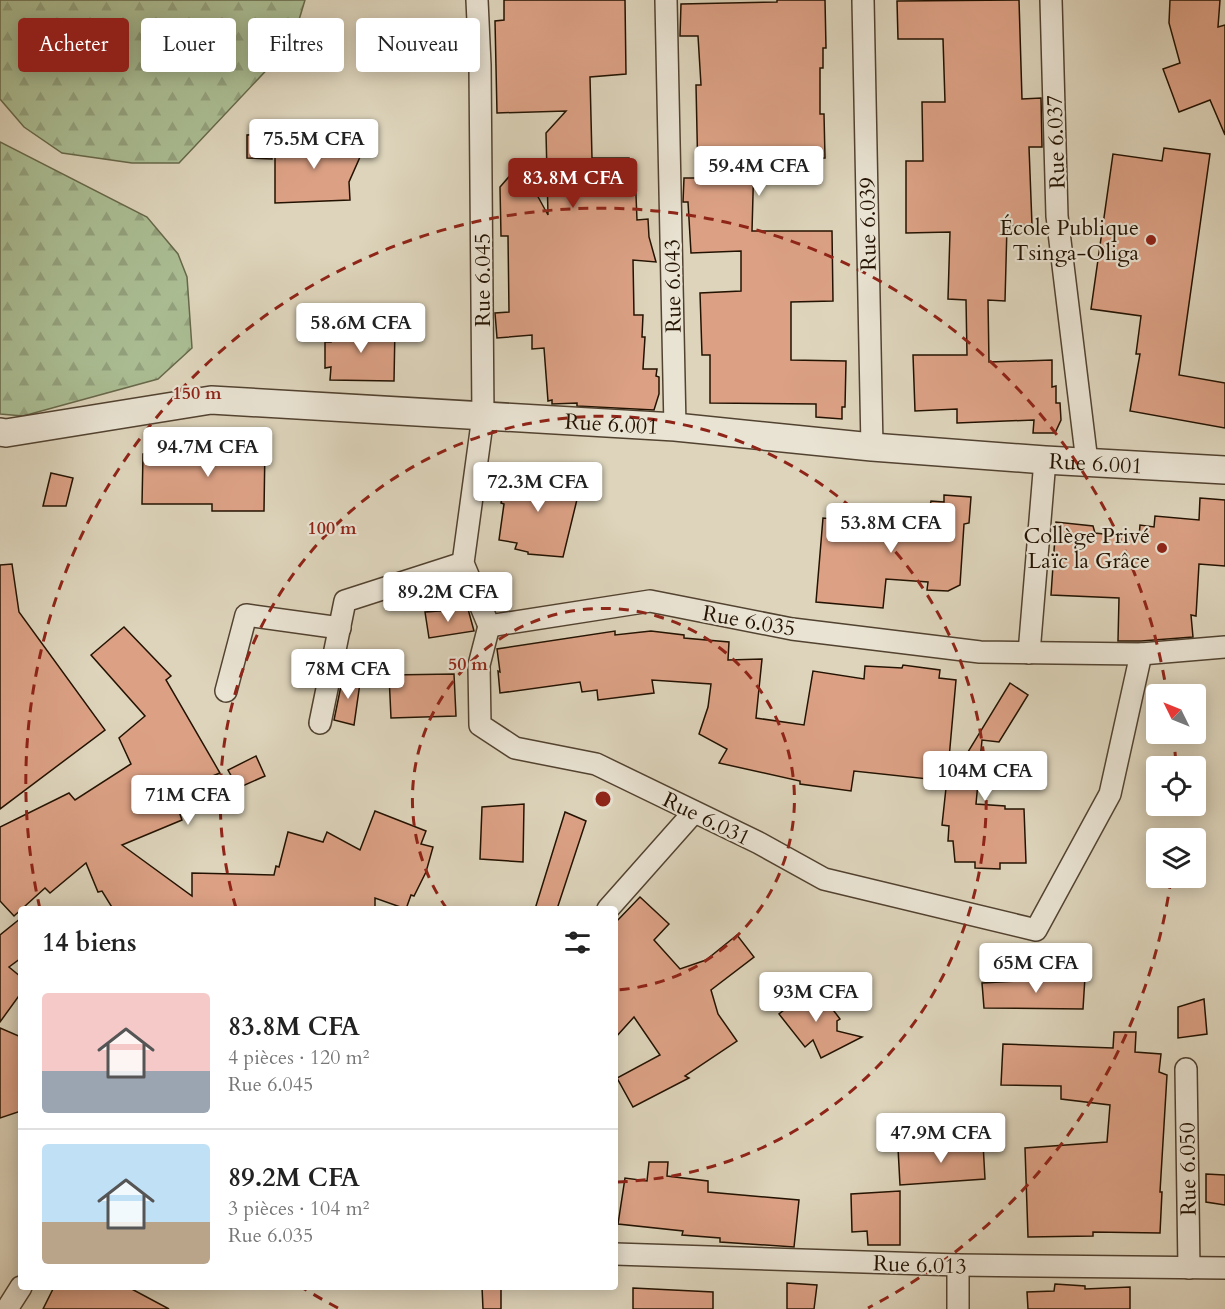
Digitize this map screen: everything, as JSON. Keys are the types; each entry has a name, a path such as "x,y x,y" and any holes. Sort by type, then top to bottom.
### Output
{"street":[{"name":"Rue 6.045","path":"477,0 480,65 483,416"},
{"name":"Rue 6.043","path":"666,0 675,427"},
{"name":"Rue 6.039","path":"863,0 872,447"},
{"name":"Rue 6.037","path":"1051,0 1057,216 1087,462"},
{"name":"Rue 6.001","path":"0,432 6,433 211,400 675,427 872,447 1225,470"},
{"path":"483,416 464,563 489,626"},
{"path":"1029,654 1045,460"},
{"path":"320,723 345,601 464,563"},
{"name":"Rue 6.035","path":"489,626 650,602 792,629 980,652 1141,654 1225,647"},
{"path":"226,690 246,615 340,628"},
{"name":"Rue 6.031","path":"489,626 478,665 480,725 514,748 596,764 759,843 824,879 1036,930 1110,794 1141,654"},
{"path":"611,906 694,812"},
{"name":"Rue 6.050","path":"1186,1069 1189,1268"},
{"name":"Rue 6.013","path":"618,1254 958,1265 1225,1268"},
{"path":"957,1309 958,1265"},
{"path":"7,1309 19,1290"}],"green space":[{"path":"0,0 305,0 300,18 248,18 248,72 265,72 179,163 132,163 62,153 24,127 0,99"},
{"path":"0,142 147,217 178,254 187,277 192,348 158,379 23,416 0,414"}],"building":[{"path":"504,0 625,0 626,74 590,77 592,158 629,158 629,170 635,170 637,220 648,219 649,237 656,262 633,260 634,315 643,315 642,337 645,337 643,369 657,369 656,376 659,377 659,394 654,410 577,406 577,403 552,404 552,400 548,401 544,348 532,349 532,335 497,338 495,313 509,312 508,236 501,236 500,187 520,164 548,215 546,133 566,111 497,113 495,21 504,20"},
{"path":"777,0 825,0 826,48 823,48 823,68 820,68 820,114 824,114 825,158 754,159 752,231 832,231 833,301 791,302 791,360 846,361 845,407 842,407 842,419 816,417 816,404 710,403 710,355 702,355 700,293 741,291 741,251 691,253 688,202 683,202 684,178 698,178 696,85 701,85 698,36 680,36 681,4 777,2"},
{"path":"1019,0 1022,99 1041,98 1042,147 1029,147 1032,225 1007,226 1005,301 988,300 989,362 1052,360 1052,387 1056,386 1056,403 1060,403 1061,420 1055,433 1033,433 1034,420 957,423 957,409 915,411 913,355 967,355 966,300 948,299 950,232 906,233 906,161 923,161 922,102 945,102 943,39 898,39 897,1"},
{"path":"1170,0 1220,0 1218,27 1225,25 1225,135 1210,100 1179,112 1163,69 1180,63 1169,23"},
{"path":"271,134 272,159 247,158 247,135"},
{"path":"347,138 347,146 356,150 360,157 349,182 350,200 275,203 275,142"},
{"path":"1164,148 1210,154 1179,375 1225,383 1225,428 1130,411 1140,354 1136,354 1141,316 1091,309 1113,154 1162,161"},
{"path":"331,326 395,327 394,381 330,380 331,367 325,368 325,342 331,342"},
{"path":"213,444 265,445 264,511 212,511 212,504 142,504 143,454 213,454"},
{"path":"507,471 546,475 546,479 581,483 563,557 528,554 528,552 515,549 517,543 499,540 504,504 501,503"},
{"path":"51,473 73,478 66,506 43,506"},
{"path":"944,495 971,497 969,523 964,524 960,585 948,591 927,590 928,582 886,579 883,608 816,602 823,518 843,520 844,511 871,514 871,521 926,525 931,501 944,502"},
{"path":"1200,498 1225,500 1225,566 1199,564 1196,616 1191,615 1193,637 1118,641 1119,598 1051,595 1056,522 1093,526 1095,533 1139,538 1140,525 1154,527 1155,516 1199,520"},
{"path":"12,564 19,612 105,730 0,809 0,565"},
{"path":"468,609 474,631 429,638 425,612"},
{"path":"124,627 171,676 166,680 220,773 172,792 182,820 122,845 192,896 192,873 274,875 276,866 279,867 288,832 323,842 327,832 360,850 375,811 426,831 421,844 433,847 426,872 414,896 411,895 407,906 398,906 375,898 375,906 111,906 102,891 98,892 86,863 50,893 45,888 25,906 18,906 18,912 14,916 0,901 0,827 69,793 75,800 131,764 119,738 145,716 91,655"},
{"path":"615,631 615,635 651,631 684,635 684,638 729,642 728,660 762,659 756,718 804,725 813,671 864,679 865,666 902,668 903,665 940,670 939,678 956,680 947,781 854,771 851,791 800,784 800,781 719,763 727,749 699,734 708,707 711,684 652,680 654,693 598,700 597,690 582,692 580,682 500,693 497,649"},
{"path":"454,674 456,716 391,718 389,675"},
{"path":"343,676 361,676 354,725 334,720"},
{"path":"1010,683 1028,695 999,742 982,740 976,804 1005,806 1005,809 1024,809 1026,863 1000,863 1000,869 975,868 975,862 955,862 953,841 948,841 949,826 942,825 946,788"},
{"path":"256,756 265,776 238,788 228,770"},
{"path":"524,804 523,862 480,859 482,807"},
{"path":"565,812 586,821 558,906 536,906"},
{"path":"640,897 669,924 654,940 680,969 706,960 737,935 754,957 711,990 718,1014 737,1041 685,1076 689,1078 633,1107 618,1077 660,1055 634,1017 618,1035 618,920"},
{"path":"18,920 18,960 9,967 18,974 18,997 0,1022 0,935"},
{"path":"1085,977 1083,1009 984,1008 982,983"},
{"path":"815,986 840,1019 837,1021 837,1031 862,1037 821,1058 813,1040 805,1047 779,1014"},
{"path":"1204,999 1207,1034 1178,1038 1178,1007"},
{"path":"0,1028 18,1036 18,1112 0,1118"},
{"path":"1114,1032 1136,1032 1135,1052 1161,1054 1159,1072 1167,1075 1160,1192 1162,1192 1160,1233 1093,1232 1093,1236 1028,1237 1025,1148 1107,1142 1110,1105 1061,1099 1061,1086 1001,1085 1003,1044 1113,1048"},
{"path":"983,1143 985,1179 900,1185 898,1148"},
{"path":"649,1162 668,1162 667,1176 708,1181 708,1192 799,1200 794,1247 720,1242 720,1238 682,1235 683,1231 618,1224 625,1178 647,1181"},
{"path":"1206,1174 1225,1175 1225,1205 1206,1202"},
{"path":"900,1191 900,1245 868,1245 867,1231 852,1232 851,1194"},
{"path":"787,1283 817,1285 814,1309 787,1309"},
{"path":"1055,1284 1085,1286 1085,1289 1130,1287 1130,1309 1028,1309 1027,1292 1054,1291"},
{"path":"633,1288 713,1292 713,1309 633,1309"},
{"path":"52,1290 134,1290 169,1309 43,1309"},
{"path":"482,1290 501,1290 501,1309 483,1309"}],"place":[{"name":"École Publique Tsinga-Oliga","path":"1151,240"},
{"name":"Collège Privé Laïc la Grâce","path":"1162,548"}]}
